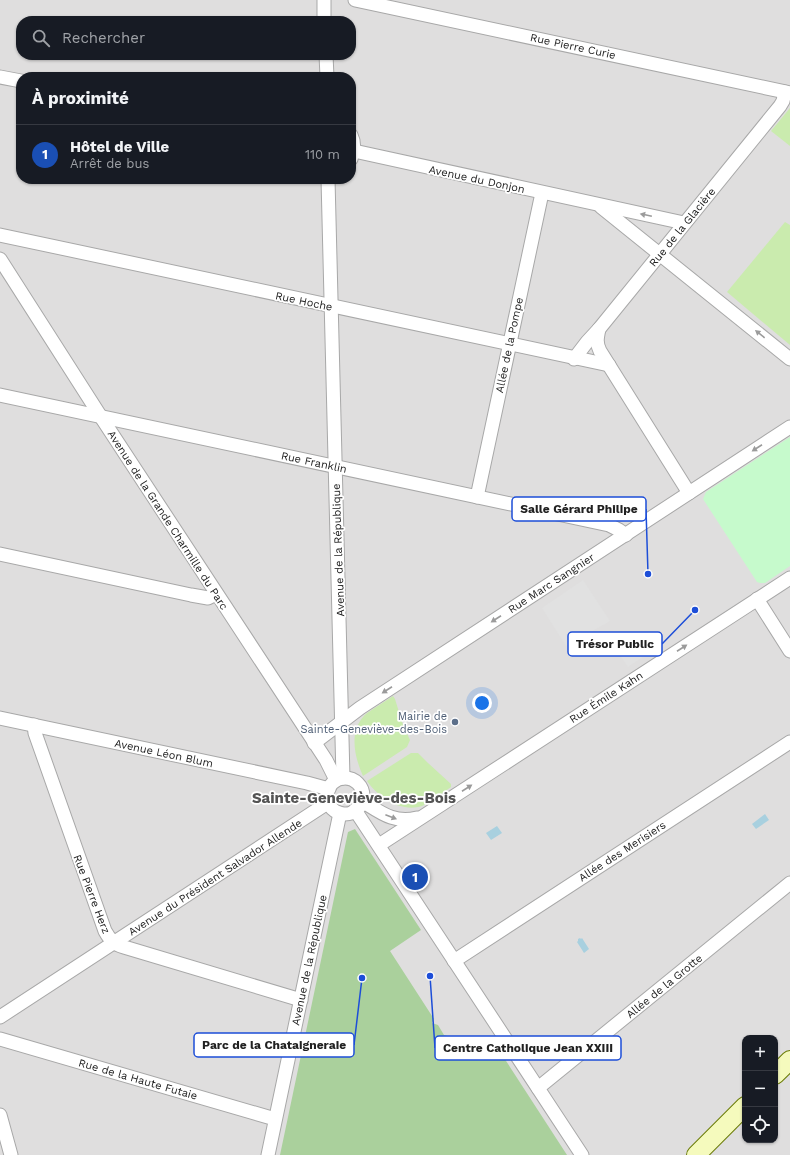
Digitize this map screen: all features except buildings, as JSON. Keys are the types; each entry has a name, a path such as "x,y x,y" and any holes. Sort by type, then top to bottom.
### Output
{"main road":[{"path":"778,1072 790,1060"},
{"path":"696,1155 744,1107"}],"street":[{"path":"324,0 324,16"},
{"name":"Rue Pierre Curie","path":"355,0 787,92"},
{"path":"326,60 326,72"},
{"path":"0,76 16,80"},
{"name":"Rue de la Glacière","path":"574,359 780,106 787,92"},
{"name":"Avenue du Donjon","path":"356,156 684,223"},
{"name":"Avenue de la République","path":"328,184 342,721 334,787"},
{"name":"Allée de la Pompe","path":"476,497 542,193"},
{"path":"600,205 790,359"},
{"name":"Rue Hoche","path":"0,236 608,365"},
{"name":"Avenue de la Grande Charmille du Parc","path":"0,259 216,594 326,760 334,787"},
{"path":"599,329 596,338 597,344 608,365 689,493"},
{"name":"Rue Franklin","path":"0,395 609,526 626,535"},
{"name":"Rue Marc Sangnier","path":"314,743 360,708 790,427"},
{"path":"0,554 191,595 208,598 216,594"},
{"name":"Rue Émile Kahn","path":"379,845 790,578"},
{"path":"757,599 790,652"},
{"name":"Avenue Léon Blum","path":"0,718 307,783 334,787"},
{"name":"Rue Pierre Herz","path":"34,725 35,733 71,837 109,939 113,943 124,948 301,1000"},
{"name":"Allée des Merisiers","path":"454,961 790,742"},
{"path":"349,778 355,781 362,790 363,796 358,806 351,812 340,813 331,807 334,787 349,778"},
{"name":"Avenue du Président Salvador Allende","path":"0,1017 311,814 334,787"},
{"path":"358,806 379,845 582,1155"},
{"name":"Rue Émile Kahn","path":"358,806 403,821 423,817"},
{"name":"Avenue de la République","path":"268,1155 340,813"},
{"name":"Allée de la Grotte","path":"538,1088 790,883"},
{"name":"Rue de la Haute Futaie","path":"0,1039 275,1119"},
{"path":"0,1115 11,1155"}],"shaded area":[{"path":"0,0 790,0 790,1155 0,1155"},
{"path":"583,580 610,621 566,646 542,608"},
{"path":"638,635 650,652 628,667 616,649"}],"green space":[{"path":"790,108 790,146 771,131"},
{"path":"785,222 790,225 790,345 727,292"},
{"path":"790,437 790,566 765,583 760,583 757,582 703,499 706,492"},
{"path":"393,696 410,740 407,747 363,776 357,760 354,743 357,727 361,719 367,713"},
{"path":"411,753 418,753 451,784 451,787 429,802 414,808 398,805 384,798 377,793 367,781"},
{"path":"355,829 421,930 390,951 434,1019 432,1023 438,1025 444,1035 494,1050 497,1047 567,1155 280,1155 348,832"}],"water":[{"path":"765,814 769,820 756,829 752,824"},
{"path":"497,826 502,833 491,840 486,833"},
{"path":"580,938 582,938 589,949 584,953 577,942"}],"place":[{"name":"Salle Gérard Philipe","path":"648,574"},
{"name":"Trésor Public","path":"695,610"},
{"name":"Mairie de Sainte-Geneviève-des-Bois","path":"455,722"},
{"name":"Hôtel de Ville","path":"415,877"},
{"name":"Centre Catholique Jean XXIII","path":"430,976"},
{"name":"Parc de la Chataigneraie","path":"362,978"}],"district":[{"name":"Sainte-Geneviève-des-Bois","path":"354,798"}]}
